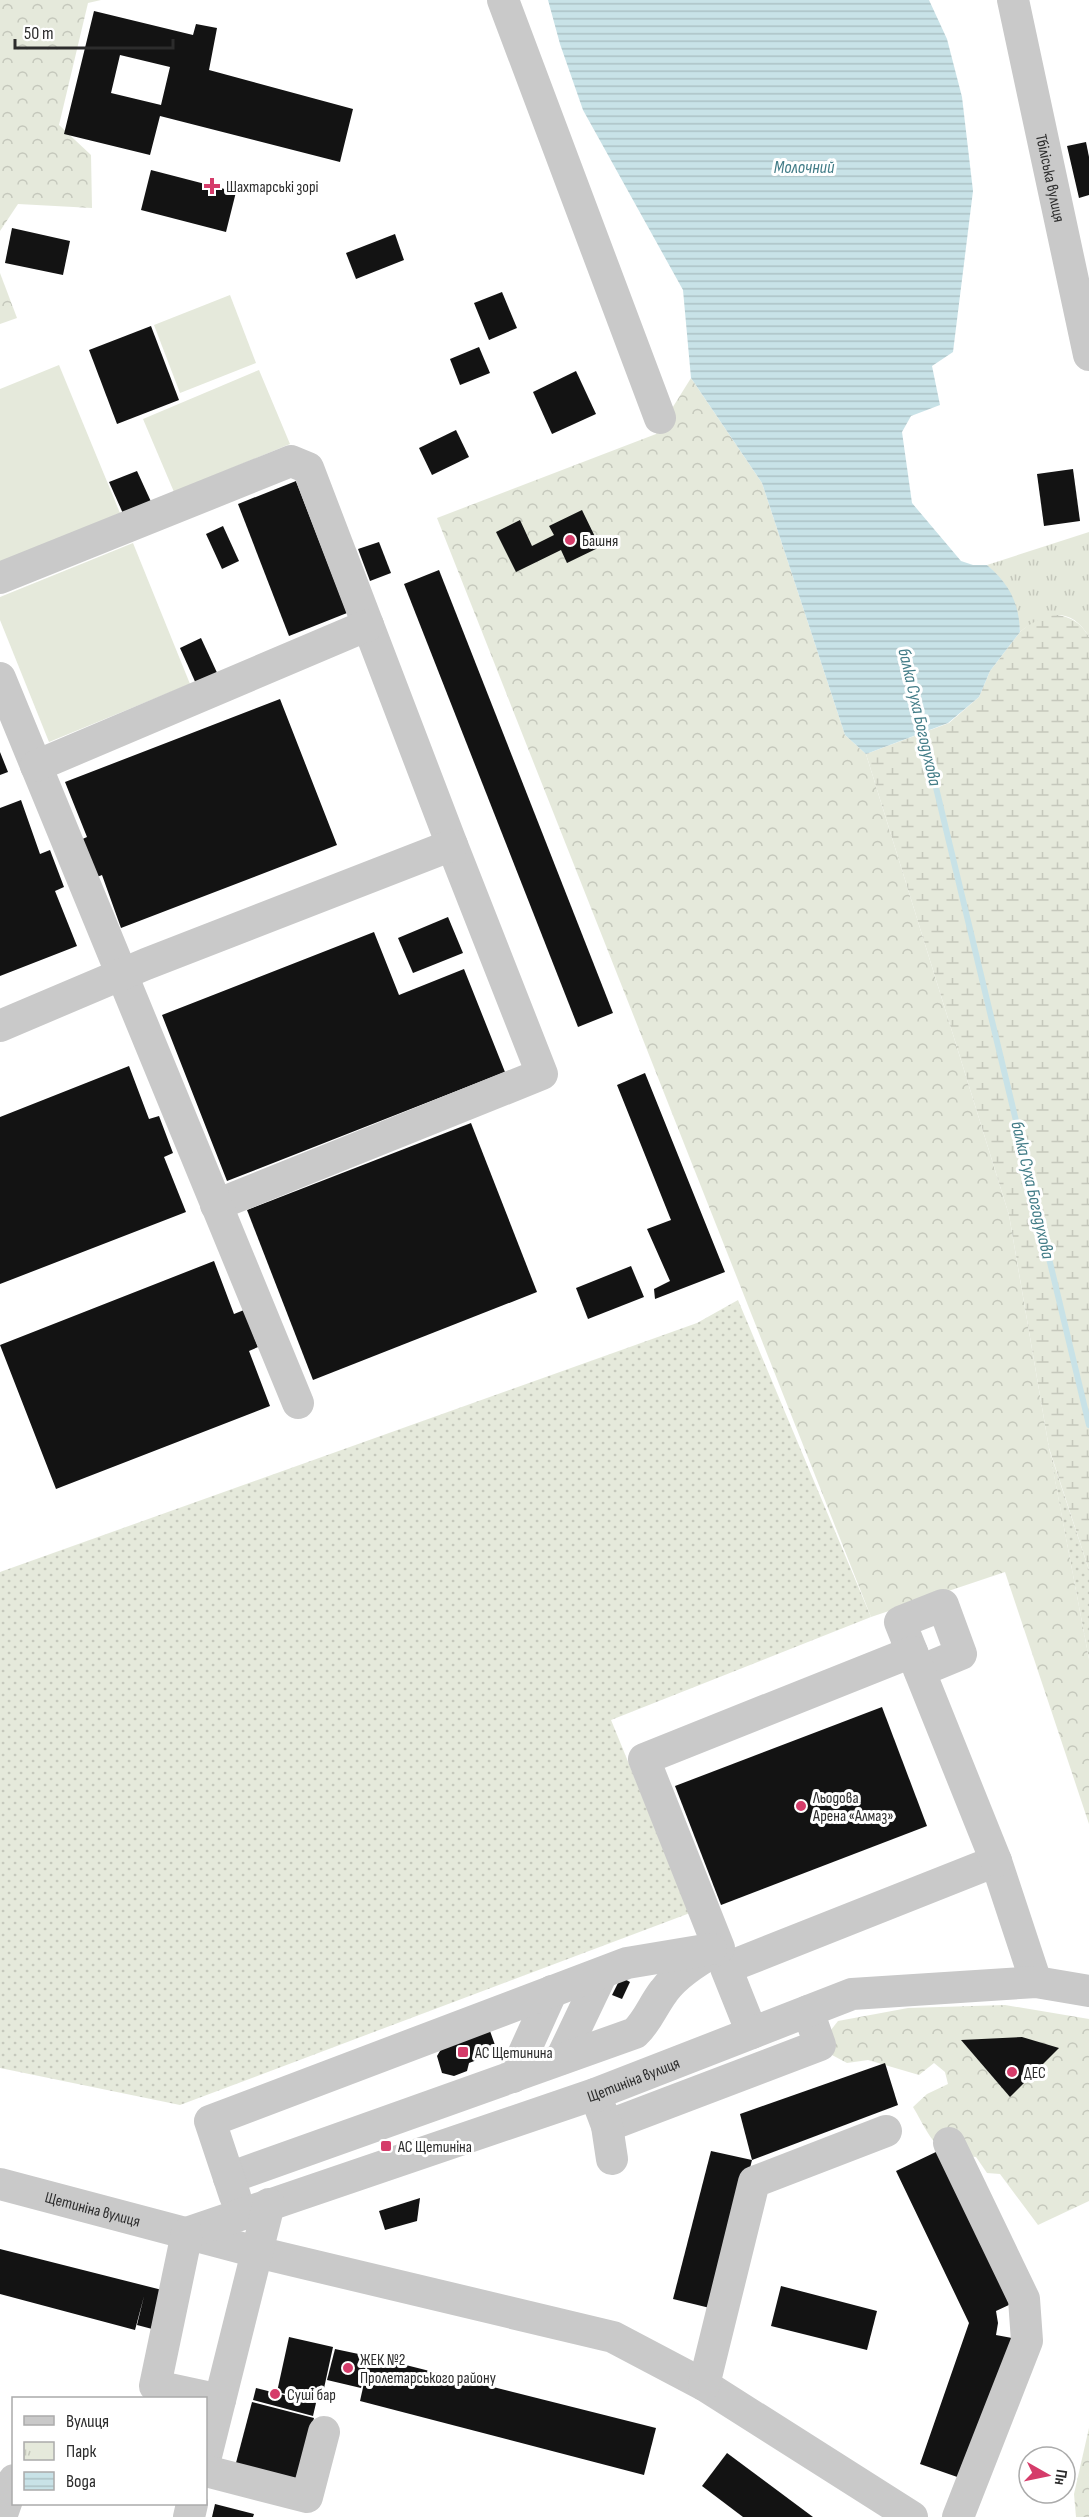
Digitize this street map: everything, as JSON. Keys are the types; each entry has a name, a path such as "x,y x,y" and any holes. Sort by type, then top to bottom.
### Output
{"street":[{"path":"503,0 660,418"},
{"name":"Тбіліська вулиця","path":"1013,0 1089,355"},
{"path":"0,578 291,461 308,468 542,1074 216,1205"},
{"path":"36,766 368,625"},
{"path":"0,678 298,1403"},
{"path":"0,1026 122,974 452,845"},
{"path":"752,2034 644,1759 916,1662 996,1861 1036,1982"},
{"path":"229,2178 634,2032 643,2025 664,1990 674,1979 722,1958 996,1861"},
{"path":"207,2452 257,2252 255,2209 229,2178 210,2121 577,1982 722,1958"},
{"path":"537,2068 577,1982"},
{"path":"537,2068 577,1982"},
{"path":"537,2068 577,1982"},
{"name":"Щетиніна вулиця","path":"187,2233 595,2094 852,1994 1036,1982 1089,1991"},
{"path":"607,2126 820,2045 808,2011"},
{"path":"595,2094 607,2126 612,2159"},
{"path":"704,2385 754,2182 886,2131"},
{"path":"949,2143 1024,2299 1027,2341 958,2517"},
{"name":"Щетиніна вулиця","path":"0,2184 257,2252 613,2337 704,2385 912,2517"},
{"path":"187,2233 156,2386 206,2397"},
{"path":"207,2397 220,2400"},
{"path":"207,2471 307,2497 324,2432"},
{"path":"1,2517 12,2486"}],"green space":[{"path":"0,0 101,0 88,3 59,125 91,155 92,208 18,204 0,231"},
{"path":"0,273 17,318 0,324"},
{"path":"230,295 256,363 180,393 154,325"},
{"path":"59,365 120,513 0,563 0,389"},
{"path":"259,370 290,444 174,492 143,419"},
{"path":"691,378 762,483 845,735 866,754 1009,1215 1049,1448 1089,1659 1089,1824 1005,1572 871,1617 437,518 656,434"},
{"path":"1089,532 1089,637 1074,620 1057,615 1038,620 1020,632 1017,613 1010,595 994,571 987,565"},
{"path":"133,543 190,684 49,742 0,620 0,597"},
{"path":"1051,614 1073,620 1089,637 1089,1570 1049,1448 1009,1215 866,754 949,723 979,697 990,671 1020,632 1034,620"},
{"path":"738,1300 871,1617 611,1720 690,1913 180,2105 0,2068 0,1572 697,1323"},
{"path":"1049,1449 1089,1570 1089,1659"},
{"path":"1005,2005 1089,2019 1089,2201 1038,2225 1000,2174 987,2173 976,2157 942,2148 925,2129 913,2107 927,2094 948,2084 945,2072 934,2063 919,2075 868,2060 847,2063 832,2055 827,2035 838,2021 908,2008"},
{"path":"1089,2428 1089,2517 1076,2517 1077,2481"}],"water":[{"name":"Молочний","path":"548,0 929,0 947,39 962,97 973,191 953,352 932,366 940,405 911,416 902,432 912,503 961,561 973,565 987,565 1001,579 1015,603 1020,632 990,671 979,697 948,723 866,754 845,735 762,483 691,378 683,290 583,110 560,44"}],"building":[{"path":"94,11 193,35 196,24 217,28 209,70 353,109 340,162 160,116 150,155 64,134","holes":["120,55 170,67 161,105 111,93"]},
{"path":"1086,142 1089,157 1089,195 1079,198 1067,146"},
{"path":"151,170 236,192 226,232 141,210"},
{"path":"12,228 70,241 63,275 5,263"},
{"path":"395,234 404,260 356,279 346,253"},
{"path":"502,292 517,328 489,340 474,303"},
{"path":"151,326 179,400 117,424 89,350"},
{"path":"479,347 490,373 460,385 450,359"},
{"path":"576,371 596,414 552,434 533,392"},
{"path":"456,430 469,457 432,475 419,448"},
{"path":"1073,469 1080,521 1044,526 1037,474"},
{"path":"137,471 153,506 125,518 109,482"},
{"path":"296,481 347,613 289,636 238,504"},
{"name":"Башня","path":"582,510 600,547 567,563 561,550 516,572 496,532 520,520 532,546 554,535 549,526"},
{"path":"223,526 239,561 222,569 206,534"},
{"path":"379,542 391,573 370,581 358,549"},
{"path":"439,570 613,1013 578,1027 404,584"},
{"path":"201,638 219,677 197,686 180,648"},
{"path":"280,699 337,845 121,928 102,875 92,879 78,841 87,837 65,782"},
{"path":"0,752 8,772 0,775"},
{"path":"21,800 40,854 50,850 64,887 55,891 77,946 0,976 0,808"},
{"path":"448,917 463,953 413,973 398,938"},
{"path":"374,932 399,995 464,969 505,1072 227,1181 162,1015"},
{"path":"129,1066 149,1119 159,1116 173,1153 164,1157 186,1212 0,1284 0,1117"},
{"path":"645,1073 725,1272 655,1299 654,1289 670,1281 647,1229 671,1220 617,1085"},
{"path":"471,1123 537,1292 313,1380 247,1210"},
{"path":"214,1261 234,1314 244,1310 258,1347 249,1351 270,1406 56,1489 0,1345"},
{"path":"631,1266 644,1297 588,1319 576,1288"},
{"name":"Льодова Арена «Алмаз»","path":"882,1707 927,1826 721,1905 675,1786"},
{"path":"621,1977 630,1982 622,1999 612,1995"},
{"name":"АС Щетинина","path":"490,2031 495,2045 486,2050 485,2057 469,2063 467,2071 454,2076 442,2073 437,2056 443,2046"},
{"name":"ДЕС","path":"1022,2037 1059,2048 1010,2097 961,2040"},
{"path":"885,2063 898,2105 752,2160 740,2114"},
{"path":"711,2151 752,2160 714,2309 673,2299"},
{"path":"938,2151 1011,2304 996,2311 998,2323 996,2335 1012,2338 963,2479 920,2464 969,2323 896,2171"},
{"path":"420,2198 417,2221 385,2230 379,2211"},
{"path":"0,2249 166,2291 156,2330 137,2325 144,2296 135,2330 0,2294"},
{"path":"781,2286 877,2311 867,2350 771,2326"},
{"path":"289,2337 333,2347 321,2402 277,2392"},
{"name":"ЖЕК №2 Пролетарського району","path":"335,2349 368,2356 361,2388 327,2380"},
{"path":"370,2356 656,2428 644,2475 360,2401"},
{"path":"256,2388 316,2403 313,2416 253,2400"},
{"path":"252,2402 314,2418 297,2492 232,2478"},
{"path":"727,2453 813,2517 743,2517 702,2486"},
{"path":"215,2504 254,2514 253,2517 212,2517"}],"waterway":[{"name":"балка Суха Богодухова","path":"921,725 1089,1425"}],"place":[{"name":"Шахтарські зорі","path":"212,186"},
{"name":"Башня","path":"570,540"},
{"name":"Льодова Арена «Алмаз»","path":"801,1806"},
{"name":"АС Щетинина","path":"463,2052"},
{"name":"ДЕС","path":"1012,2072"},
{"name":"АС Щетиніна","path":"386,2146"},
{"name":"ЖЕК №2 Пролетарського району","path":"348,2368"},
{"name":"Суші бар","path":"275,2394"}]}
